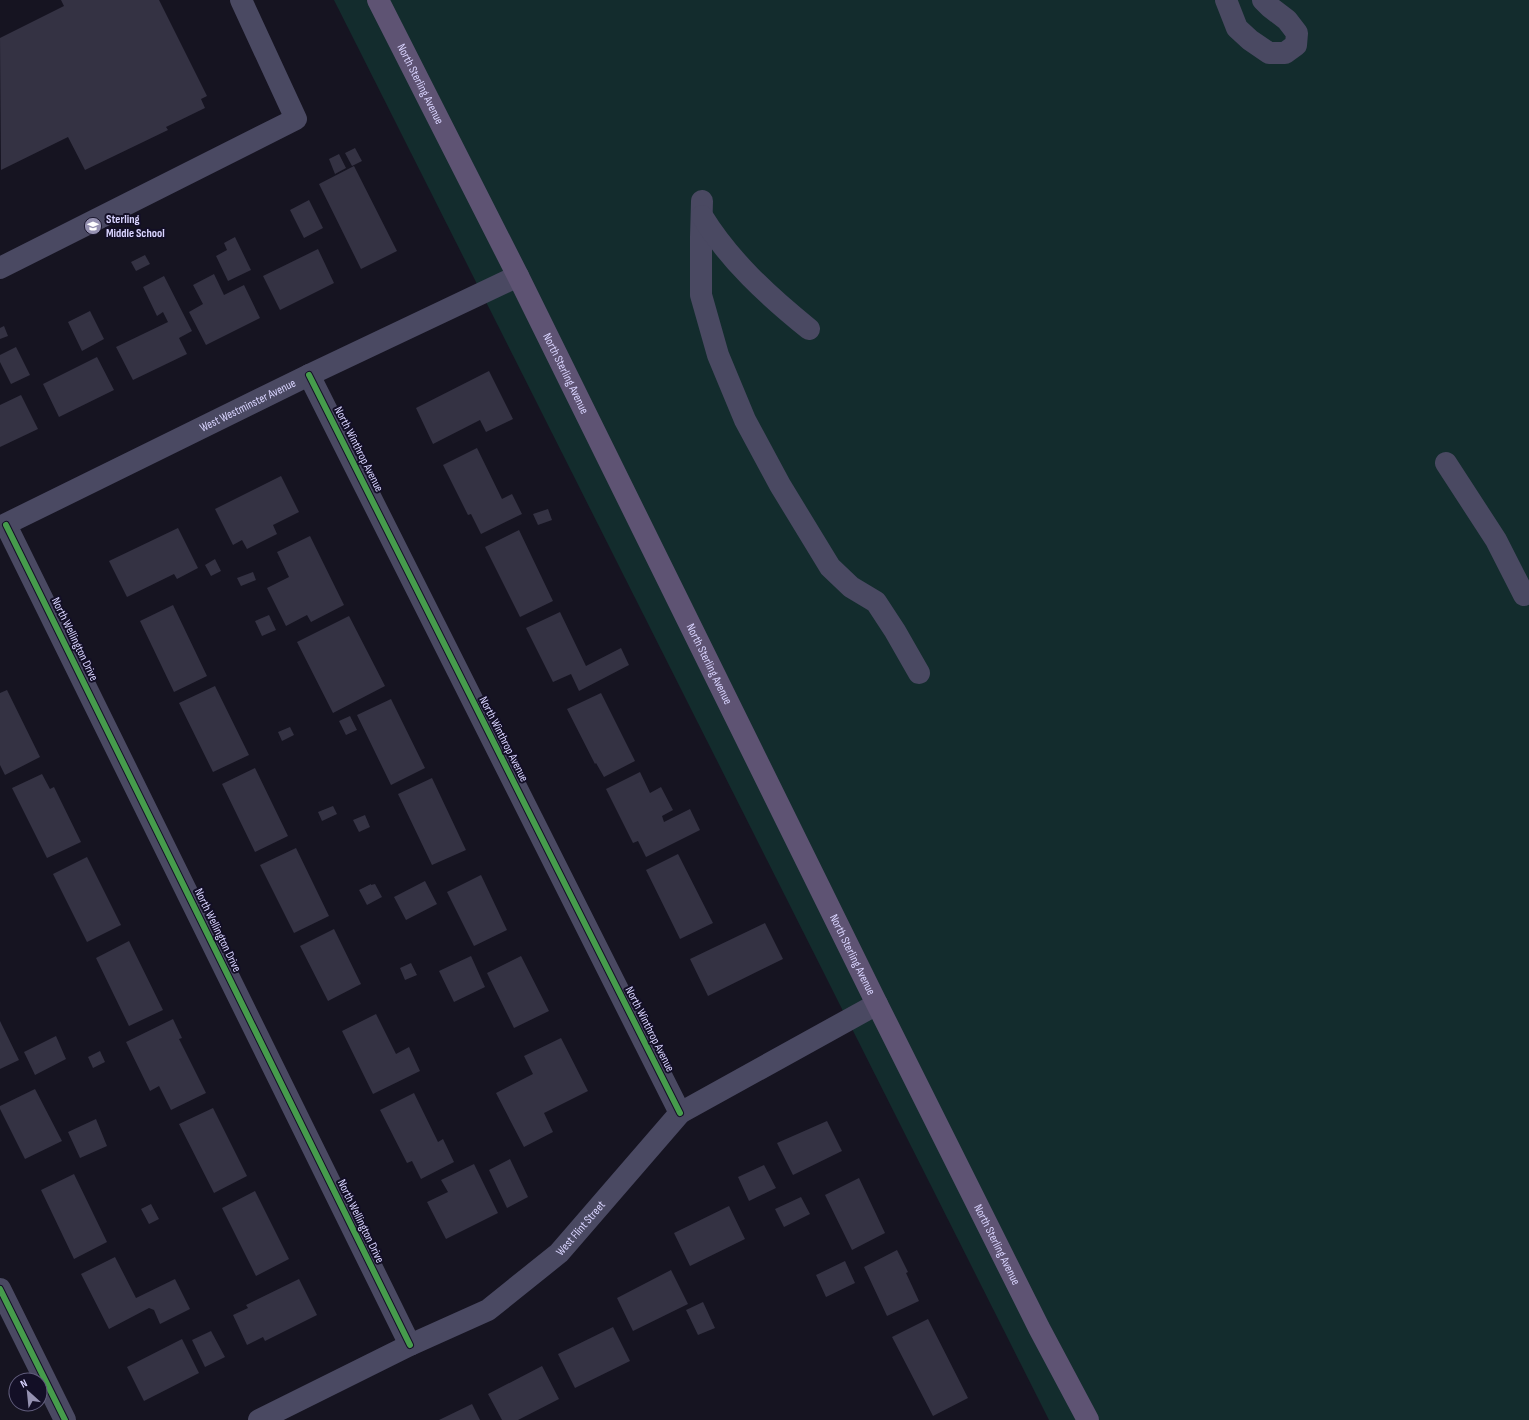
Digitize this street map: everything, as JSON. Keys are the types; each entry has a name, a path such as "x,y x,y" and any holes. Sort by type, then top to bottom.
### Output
{"main road":[{"name":"North Sterling Avenue","path":"378,0 518,276 877,1004 1039,1328 1088,1420"},
{"name":"North Sterling Avenue","path":"1039,1328 1076,1420"}],"street":[{"path":"0,268 296,119 241,0"},
{"path":"1226,0 1237,28 1250,40 1269,53 1285,53 1296,45 1297,33 1287,20 1263,0"},
{"path":"809,329 780,306 751,278 713,235 702,208 701,295 718,355 745,420 780,484 830,567 851,587 876,602 919,673"},
{"name":"West Westminster Avenue","path":"3,526 309,375 518,276"},
{"name":"North Winthrop Avenue","path":"309,375 680,1113"},
{"path":"1446,463 1496,540 1524,595"},
{"name":"North Wellington Drive","path":"3,526 410,1345"},
{"name":"West Flint Street","path":"259,1420 410,1345 488,1310 559,1253 680,1113 877,1004"},
{"path":"0,1289 65,1420"}],"green space":[{"path":"334,0 1529,0 1529,1420 1049,1420"}],"building":[{"path":"61,0 159,0 207,96 201,99 205,108 166,127 168,130 85,170 68,137 1,170 0,38 64,6"},
{"path":"355,148 362,161 352,166 345,153"},
{"path":"339,154 346,168 335,174 329,159"},
{"path":"354,166 397,251 361,269 319,184"},
{"path":"309,200 323,228 304,238 290,210"},
{"path":"235,237 251,270 228,281 216,256 227,250 224,243"},
{"path":"318,249 334,283 280,310 263,276"},
{"path":"145,255 150,264 136,271 131,262"},
{"path":"214,274 224,295 244,285 260,318 206,345 189,312 203,304 193,285"},
{"path":"164,276 192,331 179,338 187,354 133,380 116,347 168,322 163,312 157,316 143,287"},
{"path":"90,311 104,339 82,351 68,322"},
{"path":"4,326 8,336 0,339 0,328"},
{"path":"16,347 30,375 11,384 0,362 0,355"},
{"path":"97,357 114,390 59,417 43,384"},
{"path":"489,371 513,419 486,432 480,420 433,444 416,408"},
{"path":"21,395 38,429 0,447 0,405"},
{"path":"477,448 502,499 512,494 522,514 481,534 471,514 468,515 443,465"},
{"path":"281,476 299,512 273,525 277,534 247,549 242,540 233,545 215,509"},
{"path":"548,509 552,520 538,525 533,514"},
{"path":"178,528 198,568 177,579 174,574 127,597 109,561"},
{"path":"519,530 553,601 520,617 485,547"},
{"path":"310,536 344,605 311,622 307,615 286,626 267,588 289,577 277,552"},
{"path":"215,559 221,571 211,576 205,565"},
{"path":"253,572 256,580 241,586 237,578"},
{"path":"173,605 207,676 174,692 140,621"},
{"path":"560,612 586,666 621,648 629,665 579,691 571,674 553,682 526,628"},
{"path":"269,615 276,630 262,636 255,621"},
{"path":"349,616 385,686 333,713 297,642"},
{"path":"215,686 249,755 213,772 179,703"},
{"path":"7,690 40,757 5,775 0,765 0,693"},
{"path":"601,693 635,761 604,777 596,763 595,764 567,709"},
{"path":"391,699 425,768 391,785 357,715"},
{"path":"350,716 357,730 346,735 339,721"},
{"path":"290,727 294,735 282,741 278,732"},
{"path":"255,768 288,836 255,852 222,784"},
{"path":"640,772 650,793 661,787 673,810 662,816 664,822 690,809 700,830 646,857 638,841 633,843 606,789"},
{"path":"42,774 50,789 54,787 81,842 47,858 12,788"},
{"path":"432,778 466,850 432,865 398,794"},
{"path":"333,806 337,814 322,821 318,812"},
{"path":"365,815 370,827 359,832 353,820"},
{"path":"296,848 329,916 294,933 260,865"},
{"path":"678,854 713,923 680,939 646,870"},
{"path":"87,857 121,925 87,942 53,874"},
{"path":"481,875 507,930 474,946 447,892"},
{"path":"425,881 437,904 406,920 394,897"},
{"path":"371,884 375,884 382,897 367,905 359,890"},
{"path":"765,923 783,959 708,996 690,959"},
{"path":"334,929 361,984 328,1001 300,946"},
{"path":"129,941 163,1010 129,1026 96,958"},
{"path":"471,956 485,987 454,1002 439,971"},
{"path":"521,956 549,1011 514,1028 487,973"},
{"path":"411,963 417,975 405,980 400,968"},
{"path":"376,1014 396,1054 409,1047 420,1071 373,1094 342,1031"},
{"path":"173,1019 182,1038 179,1039 206,1093 171,1110 159,1086 150,1091 126,1042"},
{"path":"0,1021 19,1060 0,1069"},
{"path":"56,1036 66,1059 35,1075 24,1052"},
{"path":"561,1038 588,1091 544,1113 553,1132 524,1147 496,1093 533,1074 524,1056"},
{"path":"100,1051 105,1062 93,1068 88,1057"},
{"path":"35,1089 62,1141 25,1159 0,1109 0,1106"},
{"path":"414,1093 438,1142 443,1139 454,1162 421,1179 412,1161 407,1163 380,1110"},
{"path":"213,1108 247,1176 214,1193 179,1124"},
{"path":"96,1119 107,1146 80,1158 68,1132"},
{"path":"827,1121 842,1151 793,1175 777,1143"},
{"path":"510,1159 528,1197 507,1208 489,1170"},
{"path":"474,1164 498,1213 446,1239 427,1202 448,1192 441,1180"},
{"path":"764,1165 776,1188 749,1201 738,1177"},
{"path":"74,1174 107,1242 74,1259 41,1190"},
{"path":"859,1178 885,1233 852,1250 825,1195"},
{"path":"255,1191 289,1259 256,1276 222,1208"},
{"path":"801,1197 810,1214 784,1227 775,1209"},
{"path":"151,1204 159,1219 149,1224 141,1209"},
{"path":"729,1206 745,1239 690,1266 674,1233"},
{"path":"897,1250 908,1272 906,1273 919,1301 887,1316 864,1267"},
{"path":"115,1257 136,1298 175,1279 190,1309 160,1324 154,1310 149,1308 109,1329 81,1274"},
{"path":"845,1261 855,1283 826,1297 816,1275"},
{"path":"671,1270 688,1304 633,1331 617,1298"},
{"path":"299,1279 317,1315 265,1341 263,1337 247,1345 233,1315 248,1308 246,1305"},
{"path":"703,1302 715,1328 698,1335 686,1310"},
{"path":"928,1319 968,1398 933,1416 892,1337"},
{"path":"613,1327 630,1361 575,1388 558,1354"},
{"path":"211,1331 225,1357 205,1367 192,1340"},
{"path":"182,1339 199,1373 144,1401 127,1367"},
{"path":"542,1366 559,1399 518,1420 502,1420 488,1394"},
{"path":"472,1404 480,1420 439,1420"}],"cycle path":[{"path":"309,375 680,1113"},
{"path":"6,525 410,1345"},
{"path":"0,1289 65,1420"}],"place":[{"name":"Sterling Middle School","path":"93,226"}]}
